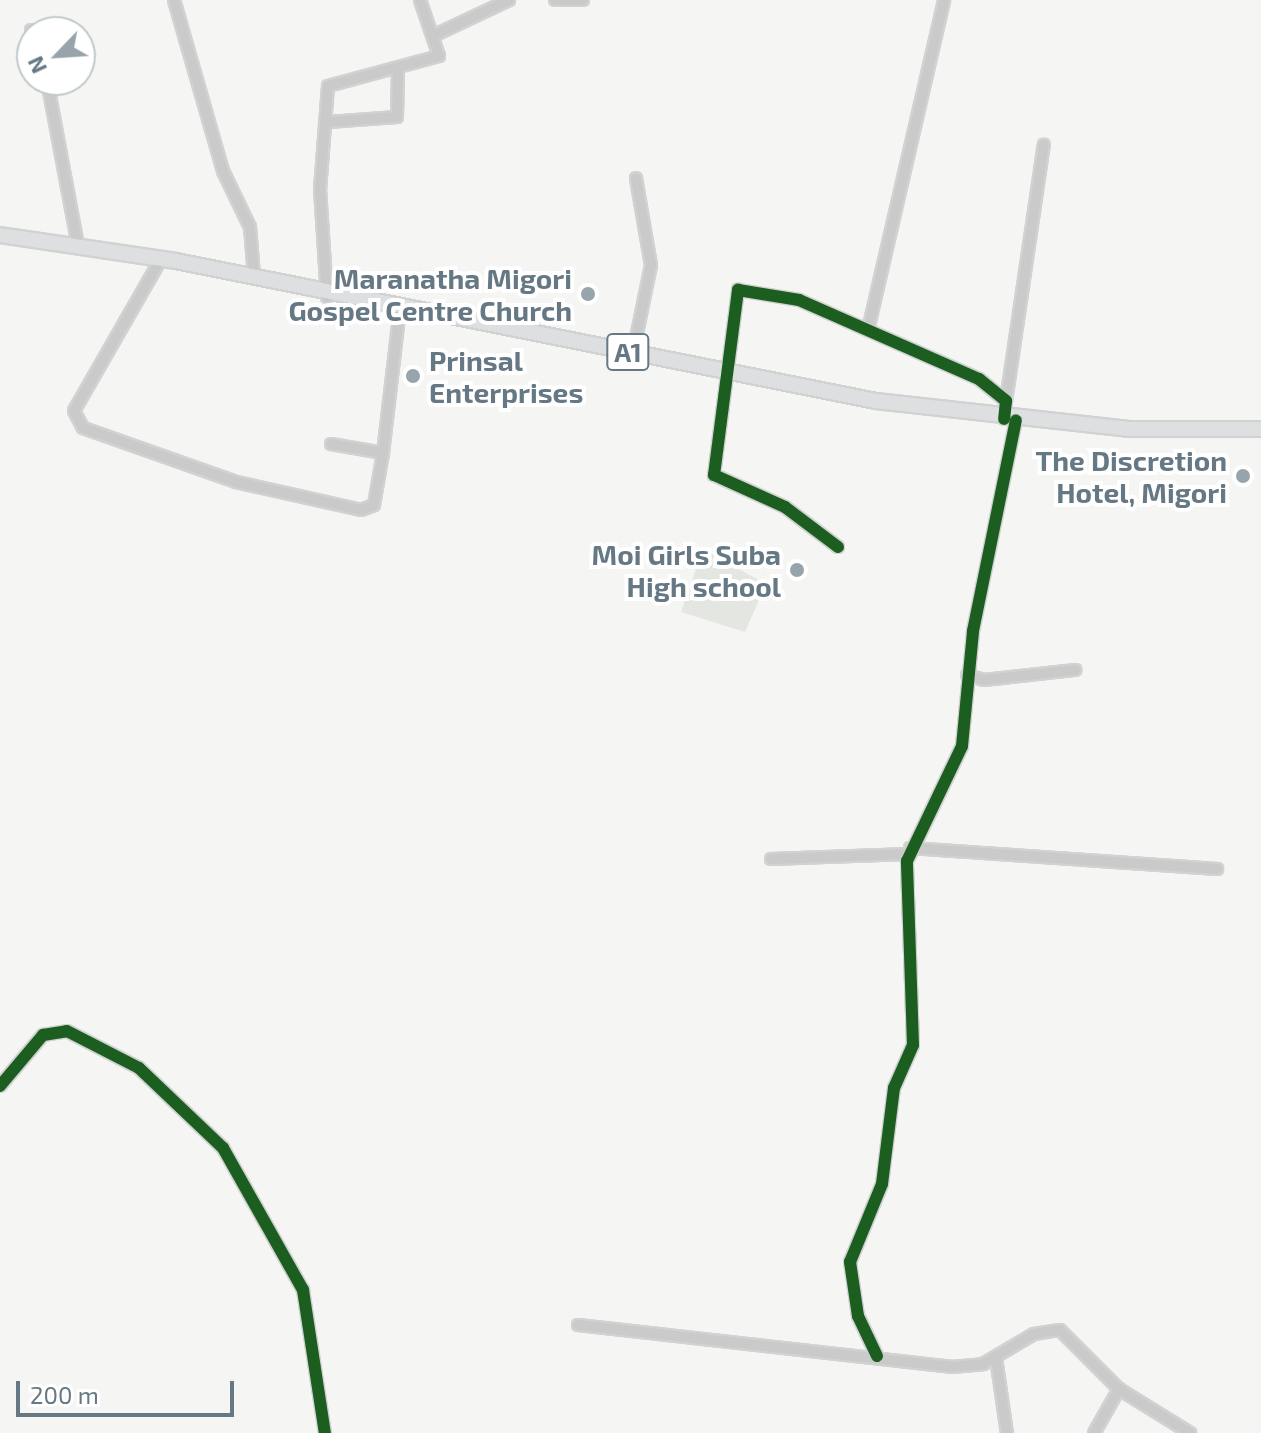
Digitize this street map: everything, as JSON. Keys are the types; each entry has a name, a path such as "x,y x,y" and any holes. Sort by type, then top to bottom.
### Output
{"highway":[{"name":"A1","path":"0,235 161,259 254,276 327,297 725,371 1010,419 1261,429"}],"street":[{"path":"174,0 223,171 250,227 254,276"},
{"path":"327,297 320,190 329,84 439,56 435,35 420,0"},
{"path":"435,35 509,0"},
{"path":"555,0 583,0"},
{"path":"868,330 944,0"},
{"path":"328,122 397,117 398,68"},
{"path":"50,96 78,245"},
{"path":"877,1356 858,1316 850,1262 882,1184 894,1088 913,1045 909,851 962,746 967,675 1010,419 1006,401 1044,145"},
{"path":"633,353 651,265 636,178"},
{"path":"161,259 74,411 83,428 236,482 361,510 374,505 400,309"},
{"path":"838,547 785,507 714,475 725,371 741,288 790,297 868,330 979,379 1006,401"},
{"path":"331,444 383,453"},
{"path":"967,675 984,680 1075,670"},
{"path":"771,859 909,851 1217,869"},
{"path":"0,1086 43,1035 67,1031 139,1068 223,1148 303,1290 325,1433"},
{"path":"578,1325 877,1356 951,1367 996,1358 1034,1334 1060,1330 1119,1389 1190,1433"},
{"path":"996,1358 1007,1433"},
{"path":"1094,1433 1119,1389"}],"shaded area":[{"path":"703,549 766,584 745,632 681,612"}],"cycle path":[{"path":"838,547 785,507 714,475 738,290 799,300 979,379 1006,401 1004,419"},
{"path":"877,1356 858,1316 850,1262 882,1184 894,1088 913,1045 907,861 962,746 973,631 1016,420"},
{"path":"0,1086 43,1035 67,1031 139,1068 223,1148 303,1290 325,1433"}],"place":[{"name":"Maranatha Migori Gospel Centre Church","path":"588,294"},
{"name":"Prinsal Enterprises","path":"413,376"},
{"name":"The Discretion Hotel, Migori","path":"1243,476"},
{"name":"Moi Girls Suba High school","path":"797,570"}]}
